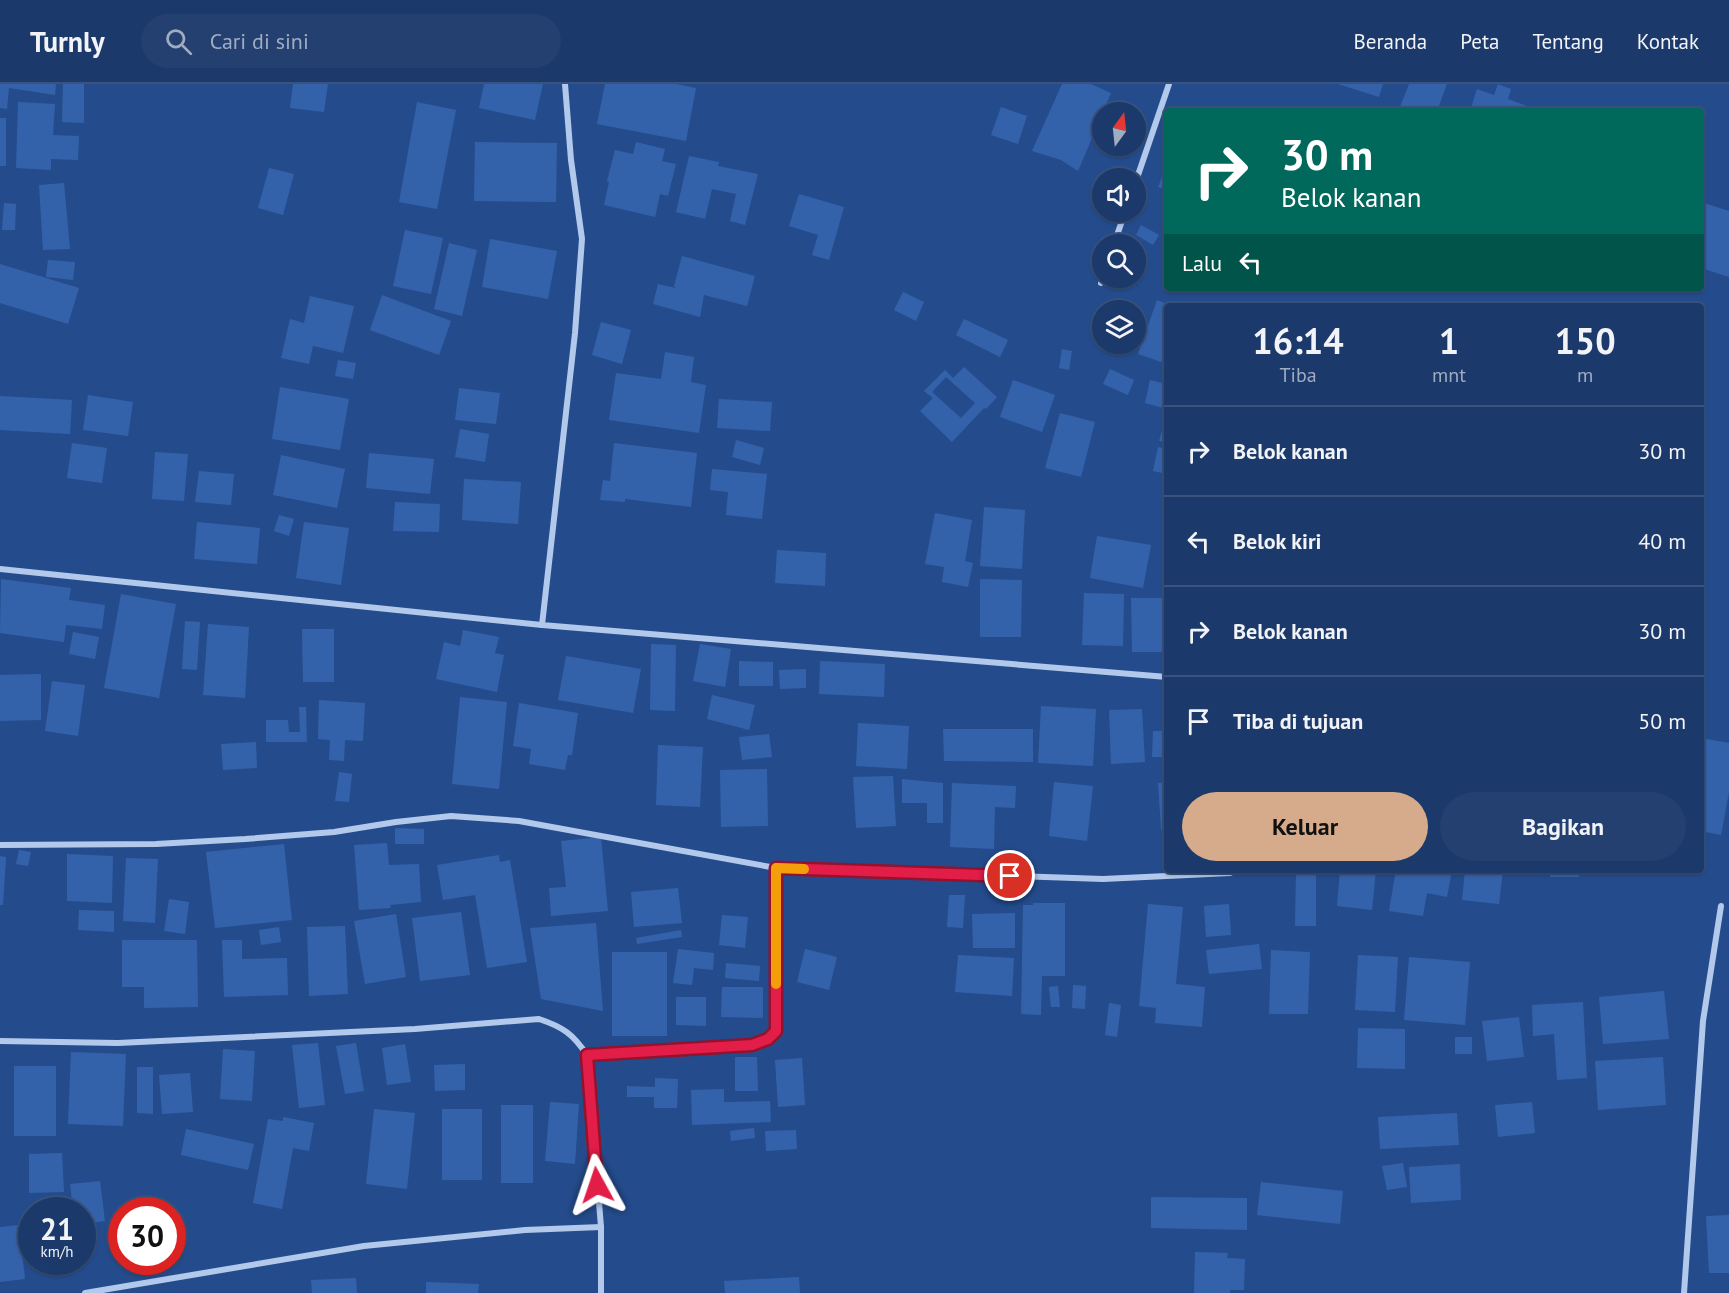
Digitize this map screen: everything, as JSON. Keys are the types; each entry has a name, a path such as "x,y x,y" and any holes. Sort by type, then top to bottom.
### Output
{"street":[{"path":"542,625 575,333 582,239 571,160 566,84"},
{"path":"1140,168 1169,84"},
{"path":"0,569 542,625 1164,677"},
{"path":"0,845 156,844 245,839 334,832 451,816 519,820 776,868 1103,879 1230,873"},
{"path":"587,1055 752,1045 768,1039 776,1031 776,868"},
{"path":"1684,1293 1704,1021 1721,906"},
{"path":"0,1041 118,1043 415,1029 539,1019 556,1025 577,1040 587,1055 601,1227 601,1293"},
{"path":"85,1293 364,1246 525,1230 601,1227"}],"building":[{"path":"0,84 56,84 55,95 9,88 7,109 0,108"},
{"path":"63,84 84,84 84,123 62,122"},
{"path":"293,84 328,84 324,112 290,108"},
{"path":"484,84 543,84 535,120 479,108"},
{"path":"605,84 676,84 696,88 686,141 597,124"},
{"path":"1062,84 1091,84 1111,93 1107,102 1092,102 1092,138 1078,171 1061,160 1032,151"},
{"path":"1338,84 1383,84 1379,97"},
{"path":"1409,84 1447,84 1438,108 1400,107"},
{"path":"1498,84 1511,89 1508,99 1532,108 1471,108 1477,89 1494,95"},
{"path":"18,102 55,104 53,135 79,136 78,160 51,159 51,170 16,168"},
{"path":"417,102 456,110 437,209 399,202"},
{"path":"1001,107 1027,116 1018,144 991,135"},
{"path":"0,118 6,118 6,166 0,166"},
{"path":"475,142 557,143 556,202 474,201"},
{"path":"636,142 665,149 662,161 676,164 668,196 660,194 655,217 604,205 615,150 633,154"},
{"path":"689,156 719,162 718,166 758,174 745,225 730,221 736,194 712,189 705,219 676,212"},
{"path":"269,168 294,174 283,215 258,208"},
{"path":"1164,172 1164,189 1158,187"},
{"path":"64,183 70,249 43,250 39,185"},
{"path":"799,194 844,207 829,260 812,255 818,235 789,226"},
{"path":"4,203 16,204 15,230 2,230"},
{"path":"1704,203 1729,211 1729,277 1704,269"},
{"path":"1141,225 1159,235 1153,245 1146,241 1146,234 1136,234"},
{"path":"405,230 443,238 431,294 393,286"},
{"path":"490,239 557,251 548,299 482,287"},
{"path":"449,243 477,250 462,316 434,309"},
{"path":"682,256 755,276 747,306 704,295 700,317 653,304 658,284 676,288 674,286"},
{"path":"48,260 75,262 73,280 46,277"},
{"path":"0,264 79,288 68,324 0,303"},
{"path":"903,292 924,302 916,321 894,310"},
{"path":"382,295 451,321 439,355 370,330"},
{"path":"310,296 354,306 343,353 313,346 309,364 281,358 290,319 304,323"},
{"path":"1157,300 1165,303 1164,363 1138,354 1146,354 1146,331"},
{"path":"964,319 1008,340 1000,357 956,335"},
{"path":"601,322 631,330 622,364 592,355"},
{"path":"1062,349 1072,351 1069,370 1059,368"},
{"path":"665,352 694,357 691,382 706,385 699,433 609,420 616,373 661,379"},
{"path":"338,360 356,363 353,379 335,376"},
{"path":"964,367 997,397 952,442 920,411 933,398 924,391 945,370 953,378","holes":["946,377 975,403 961,418 932,392"]},
{"path":"1110,369 1134,380 1128,395 1103,384"},
{"path":"1013,380 1055,395 1042,432 1000,417"},
{"path":"1150,380 1164,383 1164,408 1145,403"},
{"path":"280,387 349,399 340,450 272,439"},
{"path":"459,388 500,393 496,424 455,420"},
{"path":"88,395 133,402 128,436 83,430"},
{"path":"0,396 72,400 70,434 0,430"},
{"path":"719,399 772,402 770,431 717,428"},
{"path":"1060,413 1095,422 1081,477 1045,468"},
{"path":"1163,426 1164,426 1164,442 1159,441"},
{"path":"460,429 489,434 485,462 455,457"},
{"path":"736,440 764,448 760,465 732,457"},
{"path":"72,443 107,448 102,483 67,478"},
{"path":"614,443 697,453 691,507 625,499 625,502 600,500 603,480 610,481"},
{"path":"1158,447 1164,448 1164,473 1153,471"},
{"path":"155,452 188,454 184,501 152,499"},
{"path":"369,453 434,459 430,494 366,488"},
{"path":"281,455 345,469 337,508 273,495"},
{"path":"712,469 767,474 762,519 726,515 728,492 710,490"},
{"path":"199,471 234,474 231,505 195,502"},
{"path":"464,479 521,482 518,524 462,520"},
{"path":"395,502 440,504 439,532 393,531"},
{"path":"984,507 1025,510 1022,569 980,566"},
{"path":"935,513 972,520 965,561 973,563 968,587 942,582 944,567 925,564"},
{"path":"279,515 294,519 289,536 274,531"},
{"path":"197,522 260,528 257,564 194,559"},
{"path":"304,522 349,528 341,585 296,578"},
{"path":"1097,536 1151,545 1143,588 1090,578"},
{"path":"777,550 826,553 825,586 775,583"},
{"path":"1,579 71,588 69,600 105,605 102,629 66,625 64,642 0,633"},
{"path":"980,579 1022,580 1021,637 980,637"},
{"path":"1084,593 1124,594 1123,646 1082,645"},
{"path":"121,594 176,604 159,698 104,688"},
{"path":"1131,598 1164,598 1164,652 1132,652"},
{"path":"185,621 200,622 197,670 182,669"},
{"path":"208,624 249,627 245,698 203,695"},
{"path":"302,629 334,629 334,682 303,682"},
{"path":"463,630 499,637 495,653 504,655 497,692 436,679 444,642 460,646"},
{"path":"73,632 99,637 95,659 69,654"},
{"path":"651,644 676,645 675,711 650,710"},
{"path":"700,644 731,649 725,687 693,681"},
{"path":"566,656 641,669 633,713 558,700"},
{"path":"739,661 773,662 773,686 739,686"},
{"path":"820,661 885,664 884,697 819,694"},
{"path":"806,669 806,688 780,689 779,670"},
{"path":"41,674 41,720 0,721 0,675"},
{"path":"52,681 85,685 78,736 45,731"},
{"path":"712,695 755,705 749,730 707,719"},
{"path":"460,697 507,702 499,789 452,784"},
{"path":"319,700 365,703 363,741 345,740 344,761 329,760 330,740 318,739"},
{"path":"519,703 578,713 572,755 568,755 565,770 529,764 531,749 513,746"},
{"path":"1041,706 1096,709 1093,766 1038,763"},
{"path":"299,707 306,707 307,742 266,742 266,720 288,720 289,732 300,732"},
{"path":"1142,709 1145,762 1111,764 1109,710"},
{"path":"858,723 909,726 907,769 856,766"},
{"path":"943,729 1033,729 1033,762 944,761"},
{"path":"1153,731 1164,731 1164,757 1152,757"},
{"path":"769,734 772,757 742,760 739,737"},
{"path":"1704,739 1729,743 1729,792 1721,835 1704,832"},
{"path":"256,742 257,768 223,770 221,744"},
{"path":"658,745 703,747 700,807 656,805"},
{"path":"767,769 768,826 721,827 720,770"},
{"path":"339,772 352,774 349,802 335,801"},
{"path":"893,776 896,826 856,828 853,777"},
{"path":"902,779 943,783 943,823 927,823 927,803 902,803"},
{"path":"1054,782 1093,786 1087,841 1049,836"},
{"path":"1164,782 1164,830 1161,830 1158,783"},
{"path":"952,783 1016,786 1015,808 995,807 994,849 950,847"},
{"path":"395,828 424,829 424,844 395,844"},
{"path":"601,837 608,911 551,916 549,888 566,887 561,841"},
{"path":"387,843 389,865 419,864 421,902 390,905 391,908 359,910 354,845"},
{"path":"284,844 292,920 215,928 206,852"},
{"path":"19,850 31,852 28,866 16,864"},
{"path":"67,854 113,856 112,903 67,901"},
{"path":"499,855 500,862 510,860 527,962 487,968 475,895 443,900 437,865"},
{"path":"0,856 6,857 3,905 0,905"},
{"path":"126,858 158,859 155,923 123,921"},
{"path":"1296,873 1316,873 1316,926 1295,926"},
{"path":"1340,873 1376,873 1372,910 1337,906"},
{"path":"1398,873 1451,873 1447,897 1427,893 1423,916 1389,911 1395,875"},
{"path":"1465,873 1503,873 1499,904 1462,900"},
{"path":"1550,873 1579,873 1579,877 1550,877"},
{"path":"1589,873 1610,873 1610,875 1589,875"},
{"path":"678,888 682,923 634,927 631,892"},
{"path":"949,895 965,895 963,928 947,927"},
{"path":"169,899 189,902 185,934 164,931"},
{"path":"1033,903 1065,903 1065,976 1042,976 1041,1015 1021,1014 1023,905 1033,905"},
{"path":"1148,904 1183,907 1176,984 1205,987 1202,1027 1155,1023 1156,1008 1139,1006"},
{"path":"1229,904 1231,935 1206,937 1204,906"},
{"path":"79,910 114,911 114,932 78,930"},
{"path":"461,912 470,975 420,981 412,918"},
{"path":"1015,913 1015,948 973,948 972,914"},
{"path":"396,914 406,977 365,984 354,921"},
{"path":"722,915 748,917 745,948 719,945"},
{"path":"596,923 603,1011 541,999 530,928"},
{"path":"345,926 348,994 309,996 307,927"},
{"path":"279,927 281,942 261,945 259,930"},
{"path":"681,930 682,937 637,944 636,938"},
{"path":"122,940 197,940 198,1007 144,1008 144,987 122,987"},
{"path":"222,940 242,940 242,959 287,958 288,995 224,997"},
{"path":"1259,944 1262,969 1209,974 1206,950"},
{"path":"678,949 714,953 713,970 694,968 692,985 673,983"},
{"path":"805,949 837,957 829,990 797,982"},
{"path":"1271,950 1310,952 1308,1014 1269,1014"},
{"path":"612,952 667,952 667,1036 612,1036"},
{"path":"958,955 1014,958 1012,996 955,992"},
{"path":"1358,955 1398,957 1395,1012 1355,1010"},
{"path":"1409,957 1470,962 1465,1025 1404,1020"},
{"path":"726,963 760,966 759,981 725,978"},
{"path":"1073,985 1086,986 1085,1009 1072,1008"},
{"path":"1058,986 1060,1007 1051,1007 1049,987"},
{"path":"722,987 763,987 763,1018 721,1017"},
{"path":"1664,991 1669,1039 1603,1044 1599,997"},
{"path":"676,997 706,997 706,1026 676,1025"},
{"path":"1583,1002 1587,1078 1557,1080 1554,1034 1533,1036 1532,1005"},
{"path":"1109,1003 1121,1005 1117,1037 1105,1035"},
{"path":"1519,1017 1524,1057 1487,1061 1482,1021"},
{"path":"1358,1028 1405,1029 1405,1069 1357,1068"},
{"path":"1455,1037 1472,1037 1472,1054 1455,1054"},
{"path":"318,1043 325,1105 299,1108 292,1045"},
{"path":"356,1043 364,1091 345,1094 336,1046"},
{"path":"405,1044 411,1082 387,1085 382,1048"},
{"path":"223,1049 255,1051 252,1101 220,1099"},
{"path":"71,1052 126,1054 123,1126 68,1124"},
{"path":"735,1057 757,1057 758,1091 735,1091"},
{"path":"1663,1057 1666,1105 1598,1110 1595,1061"},
{"path":"802,1058 805,1105 778,1107 775,1060"},
{"path":"465,1064 465,1090 435,1091 434,1065"},
{"path":"14,1066 56,1066 56,1136 14,1136"},
{"path":"137,1067 153,1067 153,1114 137,1113"},
{"path":"190,1073 193,1112 162,1114 159,1075"},
{"path":"655,1078 678,1079 677,1108 654,1108 654,1097 627,1097 627,1086 655,1087"},
{"path":"724,1089 724,1102 770,1101 771,1122 692,1125 691,1090"},
{"path":"550,1102 579,1104 575,1164 545,1161"},
{"path":"1532,1102 1535,1133 1498,1137 1495,1105"},
{"path":"501,1105 533,1105 533,1183 501,1183"},
{"path":"374,1109 415,1113 407,1189 366,1184"},
{"path":"442,1109 482,1109 482,1180 442,1180"},
{"path":"1457,1113 1459,1145 1380,1149 1378,1117"},
{"path":"283,1117 314,1123 309,1151 293,1148 282,1209 253,1203 268,1119 283,1121"},
{"path":"754,1128 755,1138 731,1141 730,1131"},
{"path":"186,1129 254,1144 248,1170 181,1155"},
{"path":"796,1130 797,1149 766,1151 765,1131"},
{"path":"62,1153 64,1192 29,1193 29,1154"},
{"path":"1403,1163 1407,1187 1387,1190 1382,1166"},
{"path":"1460,1164 1461,1200 1411,1203 1409,1167"},
{"path":"100,1181 105,1221 96,1222 96,1197 72,1197 70,1184"},
{"path":"1261,1182 1343,1191 1340,1224 1257,1215"},
{"path":"1151,1197 1247,1198 1247,1230 1151,1228"},
{"path":"1729,1215 1729,1273 1709,1273 1706,1216"},
{"path":"18,1225 18,1275 25,1275 25,1279 0,1282 0,1227"},
{"path":"1195,1252 1228,1253 1227,1258 1245,1259 1244,1290 1230,1290 1230,1293 1194,1293"},
{"path":"799,1277 800,1293 725,1293 724,1281"},
{"path":"356,1278 357,1293 312,1293 311,1280"},
{"path":"426,1282 479,1284 478,1293 426,1293"}],"slow traffic":[{"path":"776,984 776,868 804,869"}],"route":[{"path":"597,1185 587,1055 752,1045 768,1039 776,1031 776,868 1010,876"}]}
